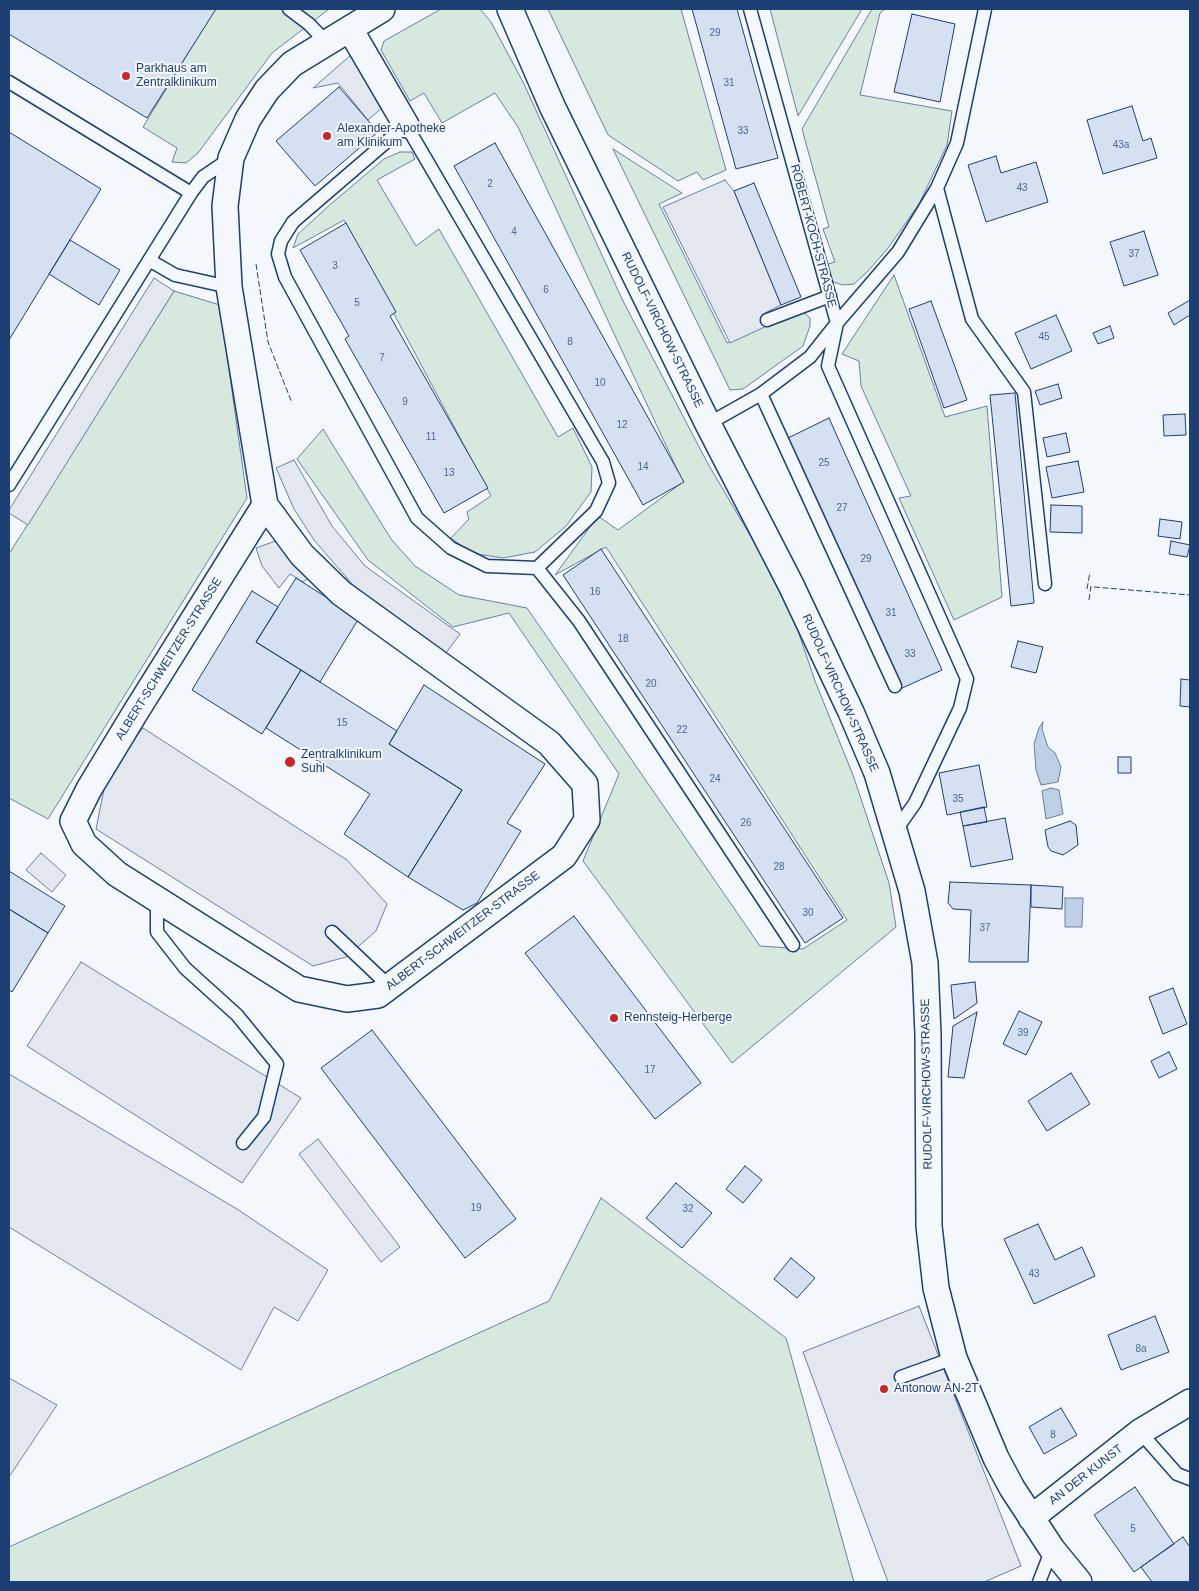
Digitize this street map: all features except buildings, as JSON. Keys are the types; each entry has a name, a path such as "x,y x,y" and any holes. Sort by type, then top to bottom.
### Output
{"street":[{"name":"ALBERT-SCHWEITZER-STRASSE","path":"266,505 135,713 89,789 73,821 84,844 117,874 299,989 347,999 378,995 564,856 587,820 585,784 549,743 341,593 302,555 266,505 229,287 225,206 231,158 248,119 267,90 292,64 382,9"},
{"name":"RUDOLF-VIRCHOW-STRASSE","path":"510,9 552,106 708,424 791,585 851,712 877,773 896,830 912,892 924,963 928,1035 929,1226 936,1288 954,1358 996,1458 1031,1518 1052,1549 1079,1582"},
{"path":"350,28 406,125"},
{"name":"AN DER KUNST","path":"1031,1518 1140,1432 1190,1402"}],"lane":[{"path":"289,9 310,24 327,43"},
{"name":"ROBERT-KOCH-STRASSE","path":"750,9 837,323"},
{"name":"ROBERT-KOCH-STRASSE","path":"837,323 898,252 937,188 957,143 985,9"},
{"path":"9,82 192,193"},
{"path":"406,125 603,462 608,483 596,511 537,568 487,566 451,548 417,518 285,278 278,254 281,241 293,222 406,125"},
{"path":"9,485 192,193 203,177 231,158"},
{"path":"937,188 972,319 1024,392 1045,584"},
{"path":"149,260 175,275 229,287"},
{"path":"767,320 830,296"},
{"path":"708,424 761,394 810,357 837,323"},
{"path":"837,323 828,366 967,679 956,717 915,803 896,830"},
{"path":"761,394 895,686"},
{"path":"537,568 579,621 793,945"},
{"path":"157,900 157,932 185,968 237,1014 277,1064 264,1117 243,1142"},
{"path":"332,932 388,986"},
{"path":"901,1377 954,1358"},
{"path":"1140,1432 1177,1474 1190,1479"},
{"path":"1039,1582 1052,1549"}],"shaded area":[{"path":"215,9 329,9 272,53 198,153 186,163 172,162 177,148 143,127"},
{"path":"441,9 480,9 491,22 524,84 622,299 708,464 754,542 795,622 815,681 853,775 889,883 896,927 732,1063 583,861 619,774 509,613 453,627 368,560 297,459 323,429 391,539 415,566 459,595 527,608 760,946 803,949 847,920 606,547 555,575 598,516 618,530 683,482 518,127 495,93 442,123 424,93 410,101 381,50 384,41"},
{"path":"548,9 681,9 726,170 703,180 697,172 678,181 608,135"},
{"path":"770,9 862,9 798,116"},
{"path":"872,9 885,9 880,13 860,95 952,111 947,145 919,204 888,248 868,271 854,284 842,285 834,282 826,274 825,265 835,262 823,229 829,227 802,129"},
{"path":"351,55 385,105 368,120 338,83 313,88"},
{"path":"613,149 682,193 659,204 727,343 770,323 802,311 810,318 810,326 803,346 743,389 730,390"},
{"path":"400,152 412,152 415,159 377,180 416,246 439,229 558,437 573,428 592,467 591,492 566,526 535,552 503,558 471,553 451,538 469,519 467,512 491,496 344,220 293,248 298,234 332,203 384,159"},
{"path":"725,180 734,191 781,305 765,313 769,325 730,343 663,207"},
{"path":"894,275 945,417 987,406 1002,597 954,620 899,498 911,496 861,386 859,361 842,354"},
{"path":"154,278 174,291 28,525 9,513 9,510"},
{"path":"174,291 220,305 247,498 48,819 9,798 9,554"},
{"path":"294,460 332,526 365,566 460,634 446,653 353,585 314,540 294,509 276,468"},
{"path":"281,539 310,577 303,582 290,574 279,588 262,566 256,548"},
{"path":"143,728 347,860 387,904 376,931 346,957 313,966 96,829 106,779 119,758"},
{"path":"41,853 66,875 52,892 26,870"},
{"path":"81,962 301,1098 242,1183 27,1046"},
{"path":"9,1074 237,1209 328,1270 298,1321 274,1307 241,1370 9,1227"},
{"path":"318,1139 400,1247 381,1262 299,1154"},
{"path":"601,1198 786,1338 854,1582 9,1582 9,1547 549,1301"},
{"path":"919,1306 1021,1566 984,1582 888,1582 803,1352"},
{"path":"9,1378 57,1405 9,1477"}],"water":[{"path":"1043,722 1042,729 1048,747 1055,753 1061,767 1058,782 1041,785 1036,770 1034,744"},
{"path":"1051,788 1059,790 1063,814 1046,819 1042,791"},
{"path":"1065,898 1083,898 1082,927 1065,927"}],"fence":[{"path":"256,264 268,342 292,403"},
{"path":"1087,589 1090,572"},
{"path":"1089,600 1091,586"},
{"path":"1094,587 1190,595"}],"place":[{"name":"Parkhaus am Zentralklinikum","path":"126,76"},
{"name":"Alexander-Apotheke am Klinikum","path":"327,136"},
{"name":"Zentralklinikum Suhl","path":"290,762"},
{"name":"Rennsteig-Herberge","path":"614,1018"},
{"name":"Antonow AN-2T","path":"884,1389"}]}
